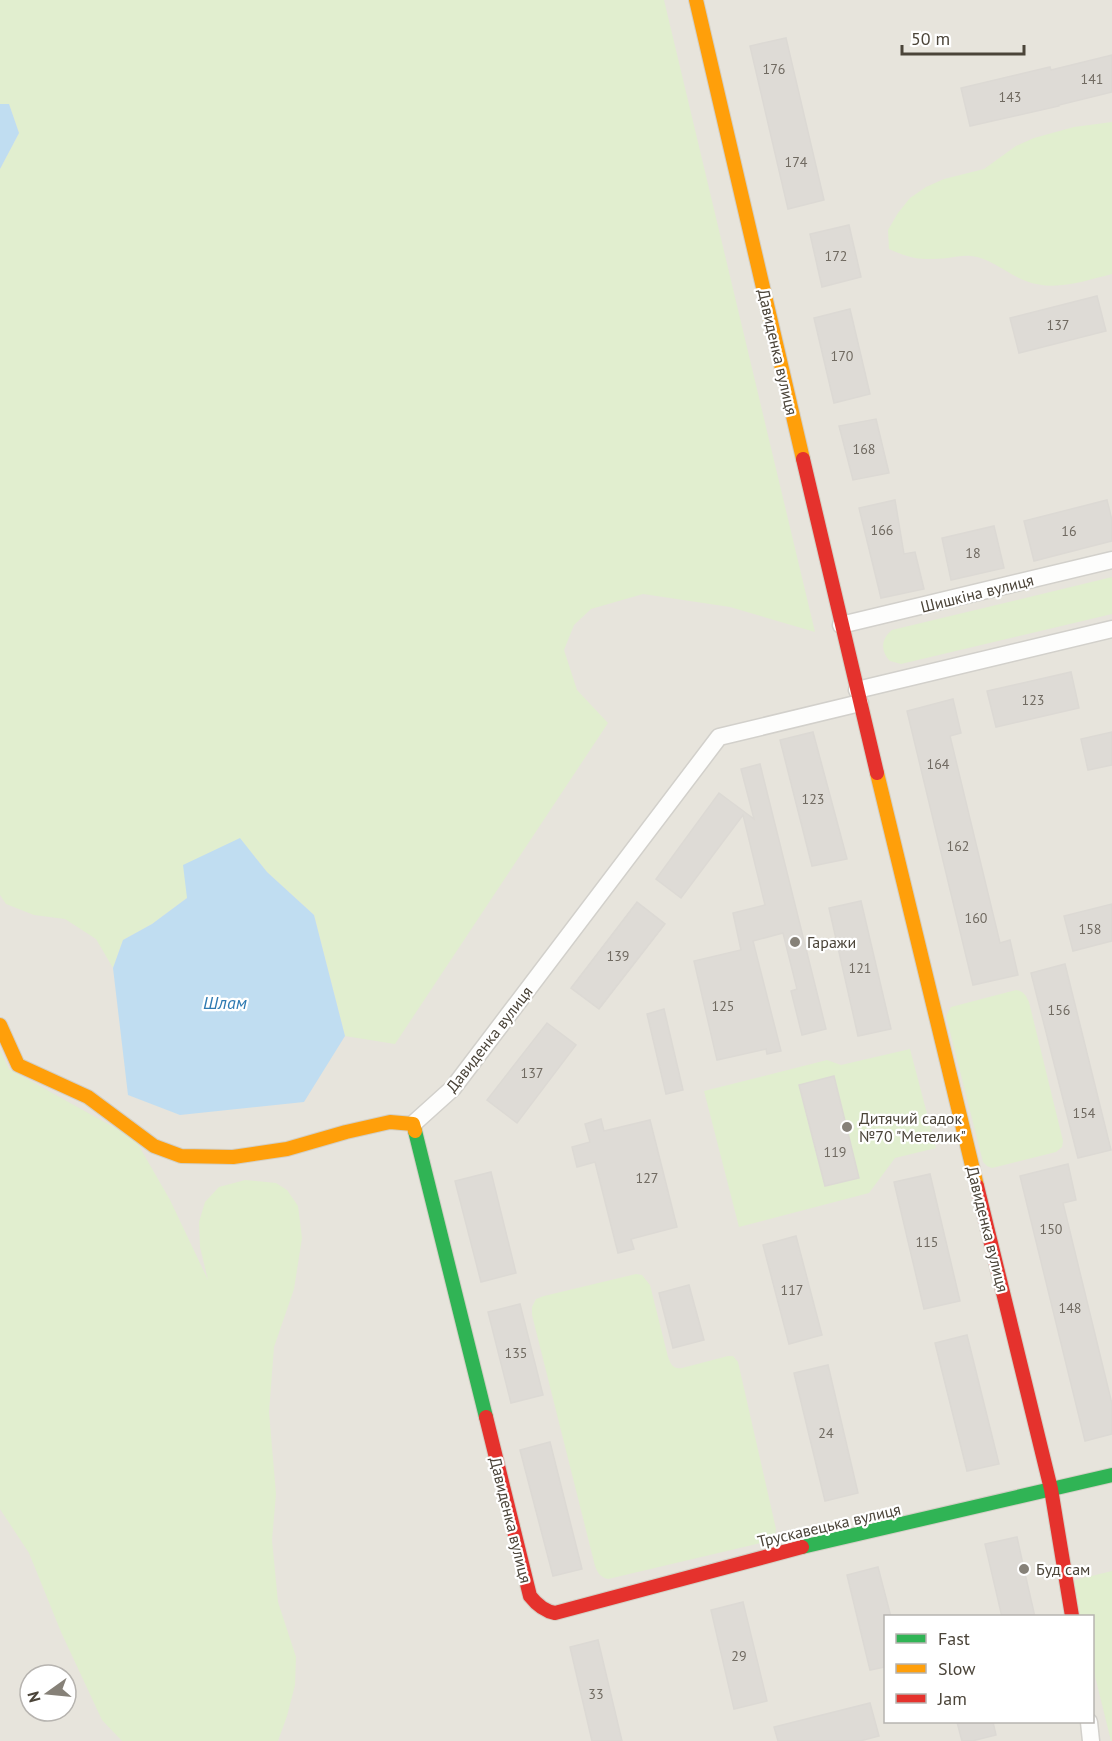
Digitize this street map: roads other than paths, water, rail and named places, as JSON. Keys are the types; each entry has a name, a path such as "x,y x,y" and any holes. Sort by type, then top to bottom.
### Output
{"street":[{"name":"Давиденка вулиця","path":"696,0 858,697 1051,1489 1072,1615"},
{"name":"Шишкiна вулиця","path":"842,626 1112,560"},
{"path":"858,697 1112,629"},
{"name":"Давиденка вулиця","path":"555,1613 541,1609 530,1596 413,1124 453,1088 719,737 858,697"},
{"path":"0,1025 18,1065 88,1097 154,1146 181,1156 233,1157 287,1149 390,1122 413,1124"},
{"name":"Трускавецька вулиця","path":"555,1613 793,1549 1112,1475"},
{"path":"1089,1723 1091,1741"}],"water":[{"path":"0,104 9,104 19,133 0,169"},
{"name":"Шлам","path":"240,838 267,872 314,915 345,1036 304,1102 180,1115 128,1095 113,968 123,940 152,924 187,898 183,865"}],"place":[{"name":"Гаражи","path":"795,942"},
{"name":"Дитячий садок №70 \"Метелик\"","path":"847,1127"},
{"name":"Буд сам","path":"1024,1569"}]}
